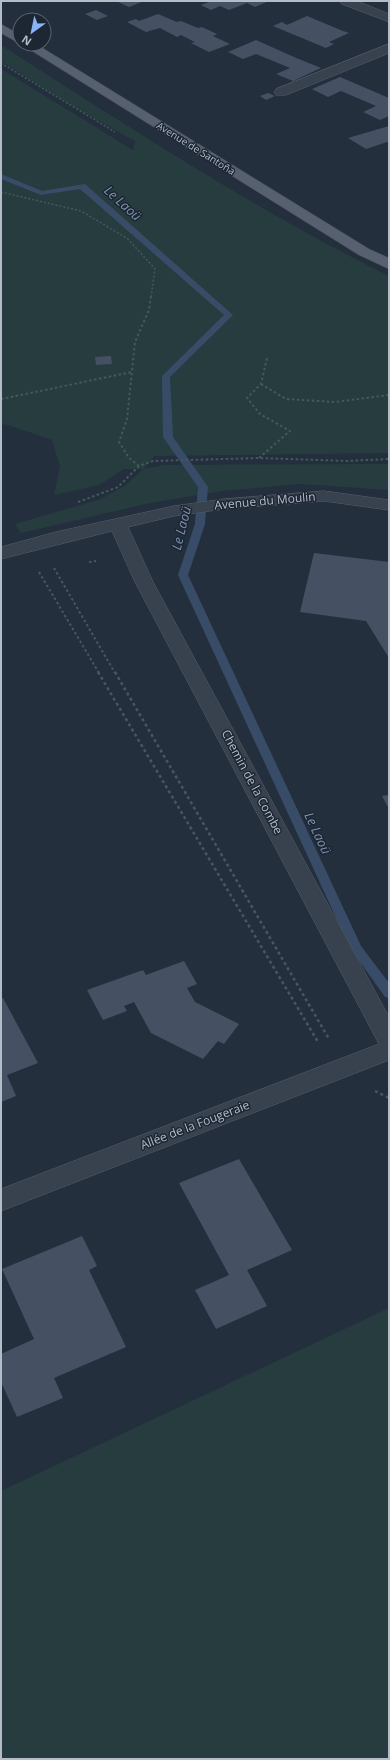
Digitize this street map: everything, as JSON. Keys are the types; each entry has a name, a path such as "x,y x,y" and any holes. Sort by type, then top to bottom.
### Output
{"main road":[{"path":"1,28 12,35"},
{"name":"Avenue de Santoña","path":"40,52 364,252 389,264"},
{"name":"Avenue de Santoña","path":"364,252 389,261"}],"street":[{"path":"346,1 389,18"},
{"path":"281,92 389,48"},
{"name":"Avenue du Moulin","path":"1,553 174,511 224,504 324,496 389,505"},
{"name":"Chemin de la Combe","path":"118,524 144,582 389,1039"},
{"name":"Allée de la Fougeraie","path":"1,1200 389,1050"}],"path":[{"path":"1,192 81,212 128,239 155,269 149,310 135,342 127,419 119,442 129,458 138,466"},
{"path":"259,458 290,431 260,414 247,398 261,384 267,358"},
{"path":"1,399 132,372"},
{"path":"261,384 286,400 335,402 389,395"},
{"path":"75,503 118,486 138,466 153,461 259,458 347,461 389,459"},
{"path":"53,567 332,1044"},
{"path":"37,570 322,1048"}],"green space":[{"path":"1,45 240,195 389,276 389,453 154,456 144,469 164,465 389,464 389,490 300,484 222,491 150,503 21,533 15,524 101,499 126,485 143,469 124,469 99,485 54,495 60,466 52,440 1,424 1,69 133,150 135,141 67,103 1,61"},
{"path":"389,1308 389,1759 1,1759 1,1491"}],"building":[{"path":"116,1 144,1 129,7"},
{"path":"207,1 269,1 255,7 247,3 229,10 220,6 211,10 201,5 209,2"},
{"path":"96,10 108,16 97,20 85,14"},
{"path":"158,14 177,22 181,21 198,28 202,27 217,34 213,36 230,44 209,52 191,43 195,42 181,35 177,37 160,28 146,32 127,22 136,19 139,21"},
{"path":"307,16 349,33 329,42 334,44 326,48 273,26 282,22 287,25"},
{"path":"256,40 321,68 293,81 276,74 290,68 256,54 243,59 228,52"},
{"path":"340,77 389,98 389,116 380,120 363,112 376,106 341,91 328,97 312,89"},
{"path":"268,93 275,96 266,100 260,96"},
{"path":"389,126 389,143 387,142 366,149 348,138"},
{"path":"111,356 112,364 96,365 95,357"},
{"path":"314,553 389,562 389,658 366,621 300,612"},
{"path":"389,795 389,809 382,796"},
{"path":"184,961 197,984 187,988 195,1002 239,1024 224,1044 218,1041 203,1059 151,1033 134,1002 124,1006 127,1011 103,1020 87,990 143,970 146,975"},
{"path":"3,998 38,1063 7,1075 16,1096 1,1102 1,999"},
{"path":"239,1159 292,1250 247,1270 267,1306 216,1329 195,1290 229,1275 179,1183"},
{"path":"82,1236 97,1266 89,1270 126,1347 54,1378 63,1398 17,1417 1,1382 1,1354 34,1339 2,1269"}],"waterway":[{"name":"Le Laoü","path":"1,176 41,193 82,186 229,315 166,376 168,437 203,487 200,524 183,575 356,948 389,993"}]}
